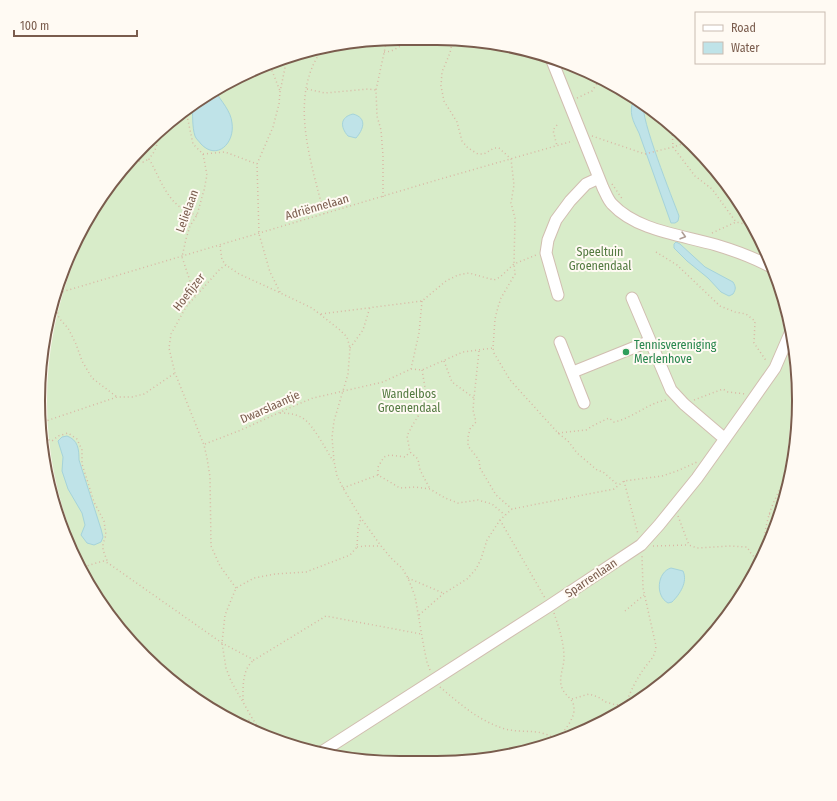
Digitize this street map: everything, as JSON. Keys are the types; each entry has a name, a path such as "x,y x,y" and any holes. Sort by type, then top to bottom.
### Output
{"street":[{"path":"554,65 599,178 612,203 622,213 645,225 722,247 757,259 765,263"},
{"path":"558,294 546,253 548,240 556,220 570,201 586,184 599,178"},
{"path":"632,298 671,390 684,404 725,439"},
{"name":"Sparrenlaan","path":"327,748 641,545 659,525 725,439 774,368 787,340"},
{"path":"573,372 650,341"},
{"path":"560,342 584,403"}],"path":[{"path":"384,52 397,49 402,45"},
{"path":"383,197 383,156 381,130 377,116 376,90 385,46"},
{"path":"451,46 442,72 441,86 444,101 457,122 462,141 468,148 478,154 484,154 494,148 499,148 511,159 514,185 511,203 514,218 515,274 502,298 495,319 492,348 510,380 558,433 568,441 577,453 618,485"},
{"path":"319,55 309,75 304,112 306,134 324,214"},
{"path":"281,293 270,272 259,234 257,164 273,127 279,104 286,64"},
{"path":"271,69 280,92"},
{"path":"568,102 592,90 597,84"},
{"path":"306,89 325,93 368,89 376,90"},
{"name":"Lelielaan","path":"182,257 188,233 197,215 207,174 203,154 193,144 187,116"},
{"path":"557,125 553,130 557,146"},
{"path":"672,134 673,147 695,176 712,189 736,222"},
{"path":"596,144 593,136 645,154 683,144"},
{"name":"Adriënnelaan","path":"62,292 583,139"},
{"path":"138,160 143,162 149,159 155,152 158,141"},
{"path":"203,154 225,152 257,164"},
{"path":"149,159 170,198 186,212 197,215"},
{"path":"612,183 624,201"},
{"path":"715,237 709,235 736,222 744,224"},
{"path":"220,246 222,260 226,266 239,274 312,308 348,337 350,348 348,374 334,422 332,437 337,476 361,518 381,546 392,560 402,568 408,578 415,596 427,662 436,683 480,719 515,732 529,731 544,733 551,737"},
{"path":"656,252 677,265 720,306 735,312 746,314 755,321 754,343 766,361 774,368"},
{"path":"320,315 422,301 446,281 458,275 469,272 494,280 500,277 514,264 546,253"},
{"path":"182,257 195,296"},
{"name":"Hoefijzer","path":"226,266 220,269 186,307 171,334 168,348 175,372 204,445 210,477 211,546 220,566 236,588"},
{"path":"422,301 419,333 411,368 422,370 463,352 492,348"},
{"path":"350,348 363,330 370,307"},
{"path":"57,310 59,318 68,328 82,361 92,378 117,397"},
{"path":"479,351 473,410 476,422 470,429 468,446 478,460 480,468 496,495 512,509"},
{"path":"444,361 452,382 474,398"},
{"name":"Dwarslaantje","path":"204,445 313,398 383,382 411,368"},
{"path":"422,370 426,393 425,405 407,436 410,452 418,459 420,470 430,488 445,498 458,503 478,500 492,504 505,515"},
{"path":"46,421 117,397 144,394 175,372"},
{"path":"558,433 586,430 609,418 614,422 621,421 662,400 670,399 684,404 723,389 728,392 756,395"},
{"path":"278,413 291,413 305,420 313,428 334,461"},
{"path":"47,439 52,441 58,436 68,433 77,439 82,450 82,464 94,502 104,521 106,535 102,550 108,563"},
{"path":"378,475 378,468 384,457 390,455 405,457 410,452"},
{"path":"419,615 443,594 467,579 476,569 487,540 500,520 512,509 614,489 624,481 662,476 677,472 696,462 712,457"},
{"path":"343,488 378,475"},
{"path":"378,475 400,488 430,488"},
{"path":"624,481 641,545 644,595 656,646 656,654 641,673 627,700"},
{"path":"762,543 773,502 782,486"},
{"path":"676,510 689,545"},
{"path":"769,514 773,514"},
{"path":"257,726 231,681 226,668 222,644 225,615 236,588 254,578 275,574 306,572 350,555 357,547 358,529 361,518"},
{"path":"500,520 552,609 562,635 564,659 560,683 566,695 571,699 574,709 573,717 563,733"},
{"path":"641,545 689,545 697,548 732,546 747,547 755,557"},
{"path":"357,547 381,546"},
{"path":"86,566 103,561 108,563 222,644 254,660"},
{"path":"408,578 443,594"},
{"path":"625,611 644,595"},
{"path":"243,702 245,672 249,664 326,616 421,634"},
{"path":"571,699 589,694 611,704 620,705"},
{"path":"248,721 252,718"}],"green space":[{"name":"Wandelbos Groenendaal","path":"400,45 460,46 483,48 529,57 573,72 594,82 634,105 653,118 688,149 704,166 719,184 744,223 765,264 775,293 784,328 790,366 790,441 784,474 775,508 765,537 755,558 732,598 719,617 688,652 671,668 653,683 614,708 573,729 551,737 529,744 483,753 436,756 377,755 354,753 308,744 264,729 243,719 203,696 184,683 149,652 133,635 118,617 93,578 74,542 63,509 54,474 48,438 48,364 54,328 63,293 75,258 84,239 118,184 149,149 166,133 184,118 223,93 264,72 286,64 308,57 354,48"}],"water":[{"path":"218,96 230,114 232,123 231,137 228,143 219,150 213,151 207,149 195,137 192,112"},
{"path":"632,104 644,112 651,140 679,216 678,221 675,223 671,223 633,120 631,112"},
{"path":"353,114 361,118 363,124 361,131 356,138 348,136 345,133 343,126 346,117"},
{"path":"676,242 705,267 733,282 735,285 735,291 733,294 729,296 721,292 708,278 687,261 674,248 674,244"},
{"path":"67,436 76,442 79,452 79,460 103,537 101,542 94,545 87,543 81,535 85,525 82,513 68,489 62,471 63,457 58,441 62,437"},
{"path":"671,568 683,571 685,579 678,595 672,602 668,603 661,595 659,584 660,579 666,570"}],"place":[{"name":"Tennisvereniging Merlenhove","path":"626,352"}],"park label":[{"name":"Speeltuin Groenendaal","path":"600,259"}]}
